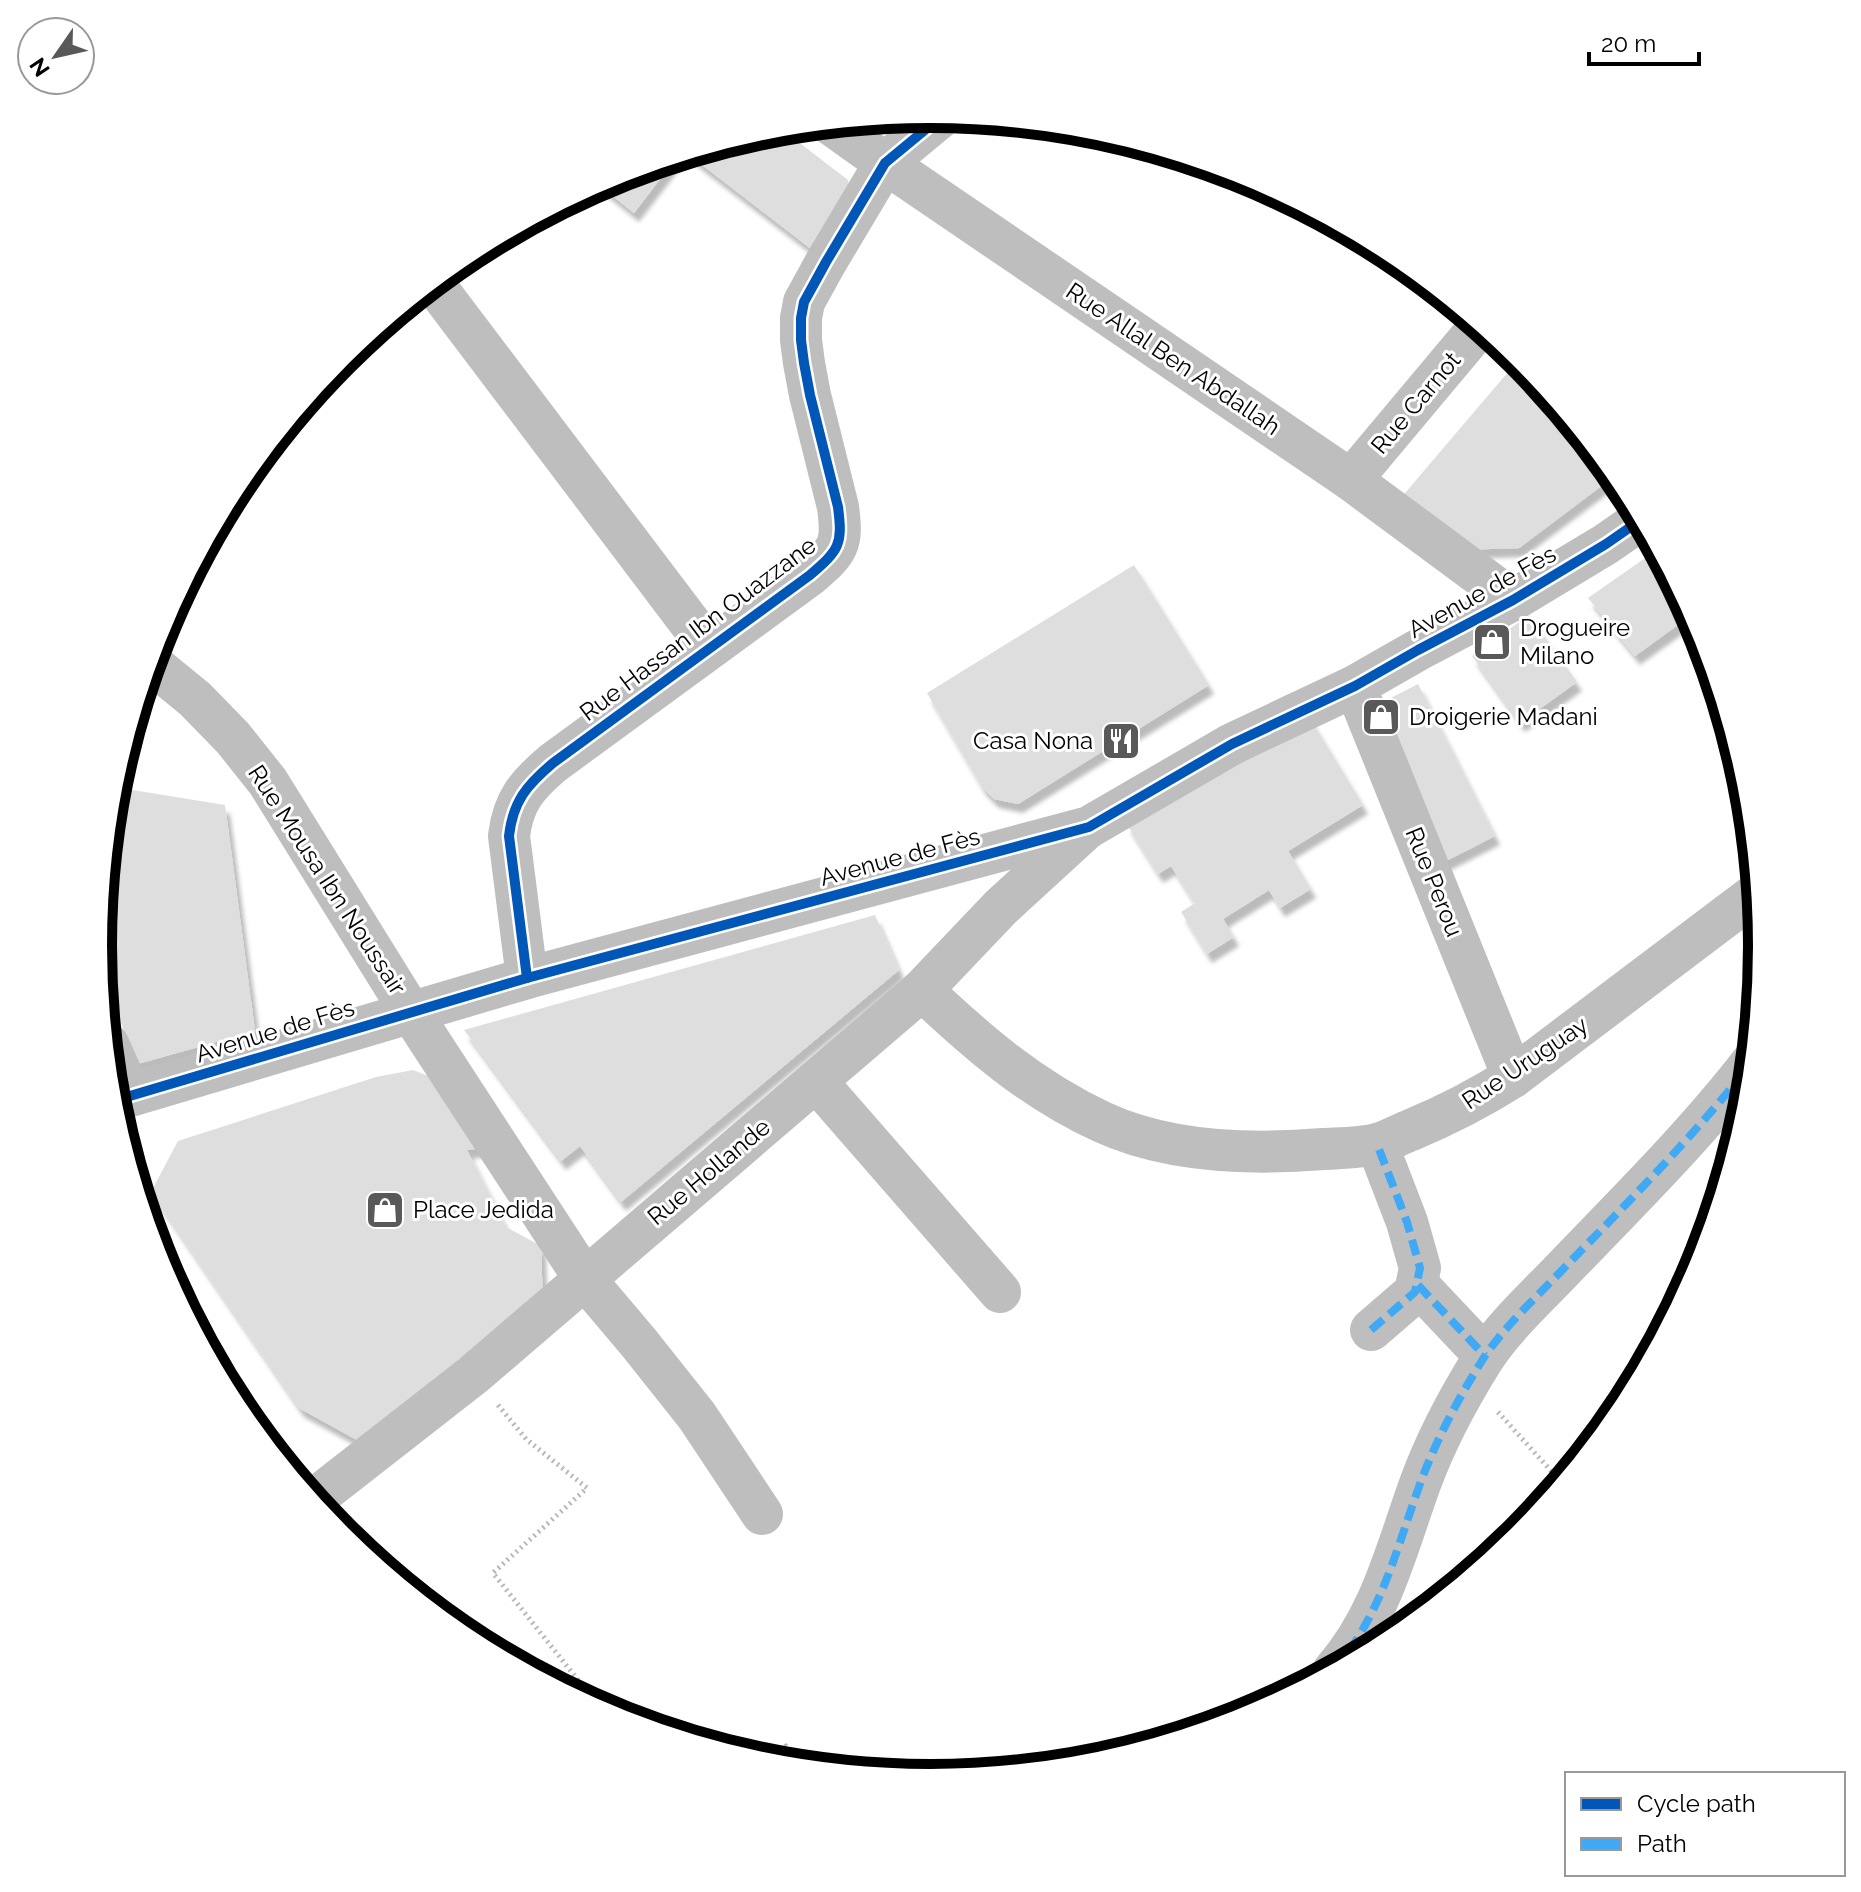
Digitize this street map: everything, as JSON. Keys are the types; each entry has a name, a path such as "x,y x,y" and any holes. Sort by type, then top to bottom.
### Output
{"street":[{"path":"885,163 927,128"},
{"name":"Rue Allal Ben Abdallah","path":"843,133 1351,480 1513,600"},
{"name":"Rue Hassan Ibn Ouazzane","path":"527,978 509,836 517,802 534,778 810,575 839,545 838,507 810,395 801,340 801,318 804,302 885,163"},
{"path":"439,292 709,648"},
{"name":"Rue Carnot","path":"1351,480 1473,334"},
{"name":"Avenue de Fès","path":"126,1097 527,978 1089,827 1232,744 1355,686 1513,600 1632,526"},
{"name":"Rue Mousa Ibn Noussair","path":"160,670 195,699 233,738 268,782 410,1011 584,1278 697,1416 762,1514"},
{"name":"Rue Perou","path":"1355,686 1513,1077"},
{"name":"Rue Hollande","path":"322,1493 473,1375 922,990 1001,907 1089,827"},
{"name":"Rue Uruguay","path":"922,990 975,1040 1017,1072 1079,1111 1131,1134 1234,1152 1282,1152 1377,1144 1451,1113 1513,1077 1747,900"},
{"path":"816,1081 1000,1292"},
{"path":"1351,1648 1383,1590 1431,1454 1476,1370 1533,1299 1647,1181 1737,1081"},
{"path":"1371,1330 1411,1296 1418,1285 1420,1268 1377,1144"},
{"path":"1418,1285 1476,1370"}],"path":[{"path":"1476,1370 1494,1408 1555,1475"},
{"path":"473,1375 526,1439 587,1488 493,1573 586,1688"}],"building":[{"path":"795,139 848,180 852,197 819,255 698,162"},
{"path":"666,171 634,213 610,193"},
{"path":"1511,369 1546,406 1605,483 1519,548 1460,550 1400,499"},
{"path":"1649,555 1682,622 1635,656 1588,598"},
{"path":"1134,565 1209,685 1018,804 994,799 982,787 927,693"},
{"path":"1529,615 1577,682 1520,723 1472,656"},
{"path":"1418,684 1495,836 1440,864 1381,717 1385,701"},
{"path":"1308,715 1363,805 1288,851 1311,889 1280,908 1269,890 1223,919 1234,937 1207,954 1181,912 1195,903 1171,866 1158,874 1126,823"},
{"path":"127,789 225,805 255,1031 134,1065 114,997 112,946 119,839"},
{"path":"875,915 899,970 621,1202 580,1146 561,1161 464,1030"},
{"path":"413,1070 446,1083 482,1148 467,1150 506,1227 541,1246 543,1305 357,1440 299,1408 151,1192 178,1141 376,1077"}],"marked path":[{"path":"1350,1649 1386,1582 1433,1452 1483,1359 1512,1322 1639,1191 1737,1081"},
{"path":"1371,1330 1415,1292 1420,1268 1407,1222 1377,1144"},
{"path":"1418,1285 1485,1356"}],"cycle path":[{"path":"527,978 509,836 514,813 523,795 553,763 810,575 837,546 840,530 838,507 804,363 801,340 804,302 885,163 927,128"},
{"path":"126,1097 527,978 1089,827 1232,744 1355,686 1513,600 1632,526"}],"place":[{"name":"Drogueire Milano","path":"1492,642"},
{"name":"Droigerie Madani","path":"1381,717"},
{"name":"Casa Nona","path":"1121,741"},
{"name":"Place Jedida","path":"385,1210"}]}
